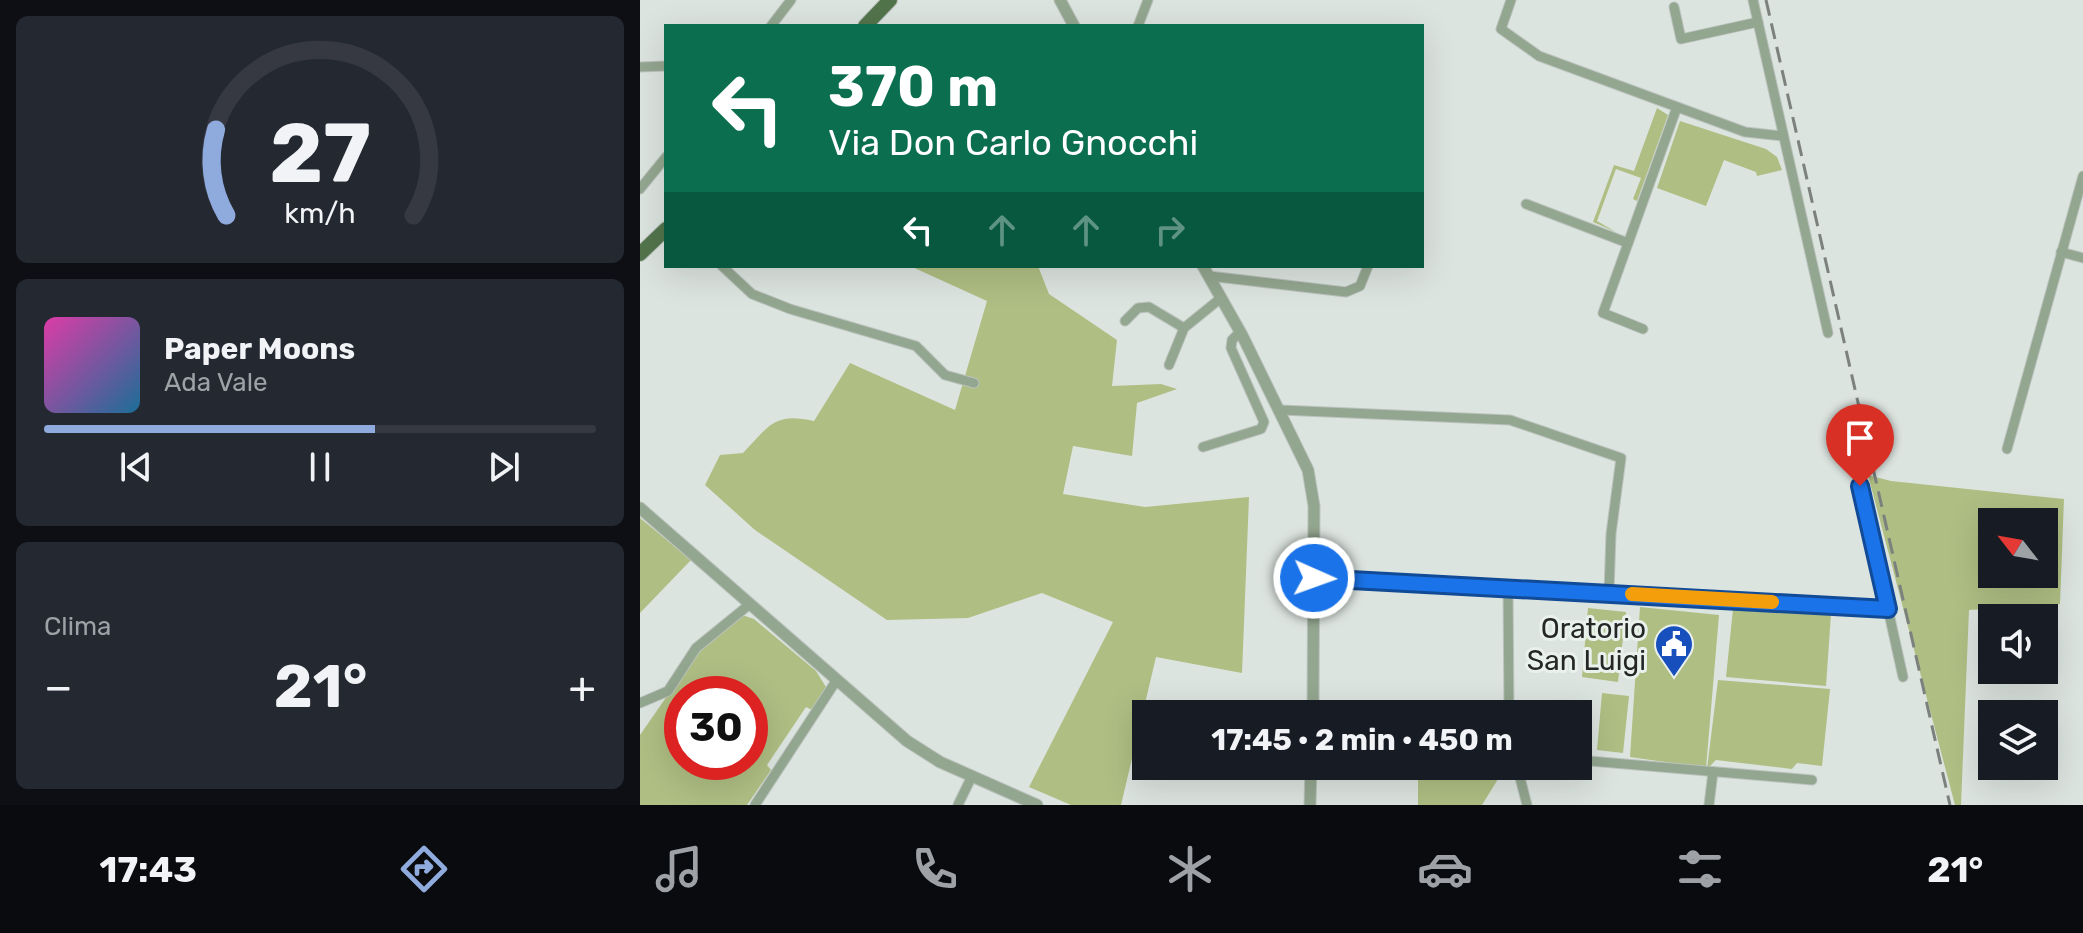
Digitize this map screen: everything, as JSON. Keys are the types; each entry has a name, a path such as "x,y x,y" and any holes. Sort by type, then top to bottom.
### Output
{"main road":[{"path":"867,24 888,2"},
{"path":"640,254 664,231"}],"street":[{"path":"773,24 791,0"},
{"path":"1060,0 1073,24"},
{"path":"1139,24 1148,0"},
{"path":"1511,0 1501,29 1539,56 1745,132 1783,136"},
{"path":"1753,0 1828,333"},
{"path":"1674,7 1681,39 1758,22"},
{"path":"640,67 664,66"},
{"path":"1643,329 1603,313 1677,107"},
{"path":"640,189 664,159"},
{"path":"2007,449 2083,176"},
{"path":"1526,204 1628,243"},
{"path":"2061,252 2083,258"},
{"path":"724,268 752,294 790,309 916,346 945,375 974,383"},
{"path":"1206,271 1346,292 1360,286 1367,268"},
{"path":"1206,271 1281,410 1308,470 1314,506 1313,700"},
{"path":"1169,365 1184,328 1221,298"},
{"path":"1125,321 1138,308 1149,307 1184,328"},
{"path":"1203,447 1261,429 1264,422 1231,348 1232,340 1240,332"},
{"path":"1281,410 1510,420 1621,458 1613,508 1609,592"},
{"path":"1860,486 1903,677"},
{"path":"640,508 836,681 922,752 1037,805"},
{"path":"1314,578 1508,586 1888,609"},
{"path":"1508,586 1509,700"},
{"path":"640,703 668,691 696,648 750,604"},
{"path":"755,805 836,681"},
{"path":"1592,761 1812,780"},
{"path":"1709,805 1713,772"},
{"path":"958,805 972,776"},
{"path":"1310,805 1311,780"},
{"path":"1517,780 1527,805"}],"green space":[{"path":"1657,108 1668,115 1637,201 1633,199 1641,178 1616,169 1597,221 1616,232 1593,222 1614,165 1634,171"},
{"path":"1680,121 1766,149 1777,157 1782,170 1757,176 1756,172 1724,160 1706,206 1657,188"},
{"path":"914,268 1039,268 1049,294 1117,340 1112,386 1161,384 1177,389 1137,403 1132,456 1073,446 1063,494 1145,507 1249,497 1242,673 1156,657 1146,700 1132,700 1132,758 1121,805 1071,805 1029,787 1113,622 1042,593 968,618 887,620 755,530 705,485 720,455 743,453 759,435 781,420 814,421 850,363 955,410 987,301"},
{"path":"1868,475 1891,481 2064,499 2060,604 1978,604 1978,609 1969,610 1961,805 1955,805"},
{"path":"640,518 691,560 640,613"},
{"path":"1640,607 1719,615 1706,768 1630,757"},
{"path":"1588,608 1626,612 1618,682 1582,677"},
{"path":"1733,609 1831,614 1826,686 1726,677"},
{"path":"742,615 754,619 816,671 826,687 812,710 806,707 768,764 768,676 681,676 699,650"},
{"path":"1718,680 1830,689 1822,766 1797,763 1792,769 1716,760 1707,769"},
{"path":"1602,693 1629,696 1623,753 1597,750"},
{"path":"664,700 664,780 764,780 747,805 640,805 640,735"},
{"path":"1418,780 1497,780 1482,805 1418,805"}],"railway":[{"path":"1766,0 1950,805"}],"slow traffic":[{"path":"1632,594 1772,602"}],"place":[{"name":"Oratorio San Luigi","path":"1674,678"}],"route":[{"path":"1314,578 1508,586 1888,609 1860,486"}]}
